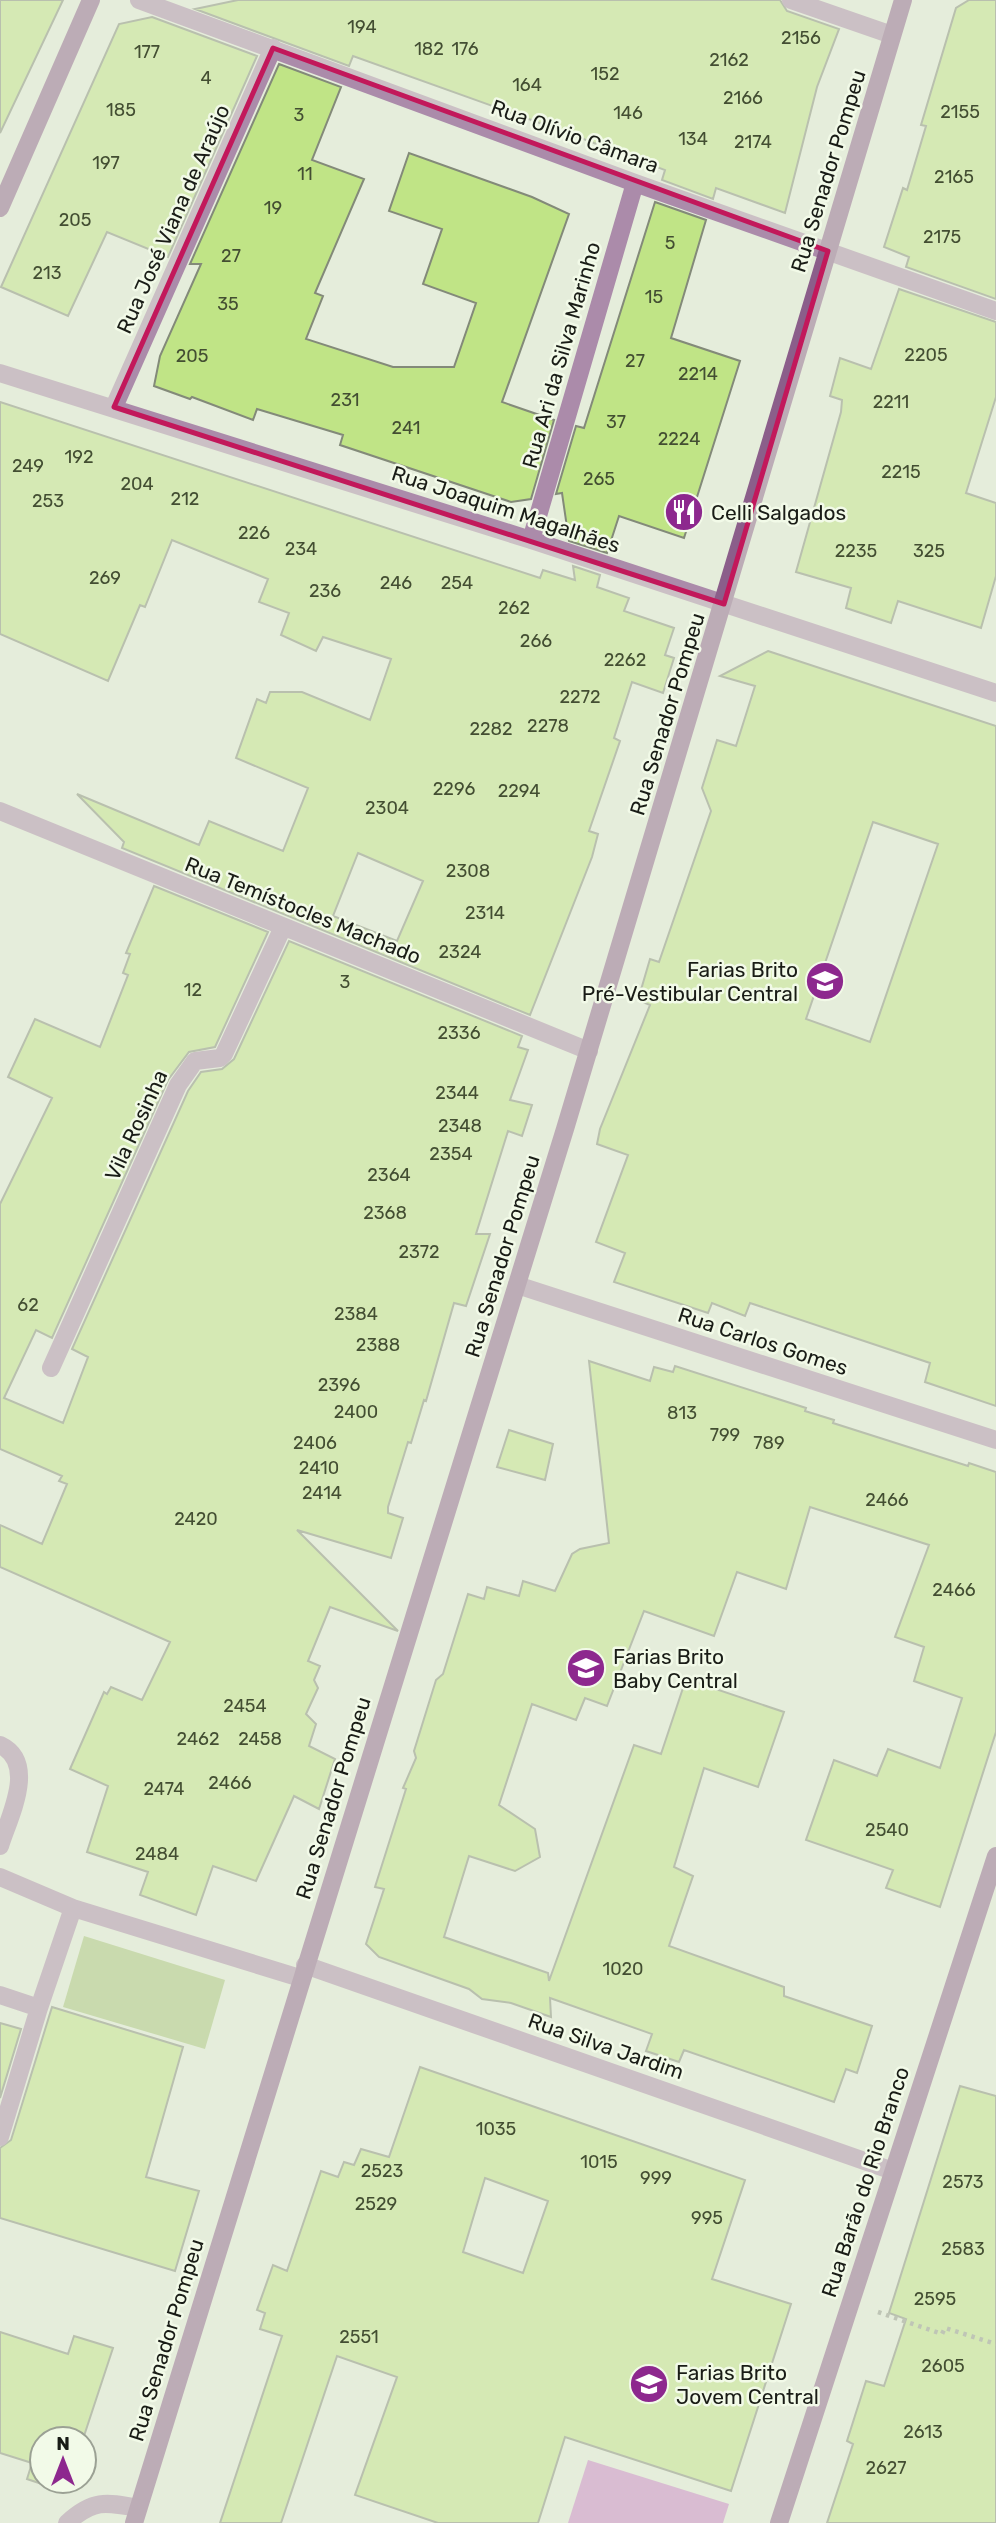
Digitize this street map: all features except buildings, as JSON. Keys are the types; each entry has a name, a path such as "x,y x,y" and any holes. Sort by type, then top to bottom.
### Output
{"street":[{"path":"0,208 91,0"},
{"name":"Rua Olívio Câmara","path":"139,0 635,183 996,311"},
{"path":"791,0 892,35"},
{"name":"Rua Senador Pompeu","path":"136,2516 589,1051 903,0"},
{"name":"Rua José Viana de Araújo","path":"114,407 273,48"},
{"name":"Rua Ari da Silva Marinho","path":"531,540 635,183"},
{"name":"Rua Joaquim Magalhães","path":"0,373 531,540 996,692"},
{"name":"Rua Temístocles Machado","path":"0,811 589,1051"},
{"name":"Vila Rosinha","path":"51,1367 178,1085 195,1061 220,1058 224,1054 283,926"},
{"name":"Rua Carlos Gomes","path":"517,1285 996,1440"},
{"path":"0,1745 16,1758 20,1772 0,1846"},
{"name":"Rua Barão do Rio Branco","path":"779,2523 996,1856"},
{"name":"Rua Silva Jardim","path":"0,1877 73,1908 303,1972 893,2171"},
{"path":"0,2137 73,1908"},
{"path":"0,1995 39,2008"},
{"path":"67,2523 91,2505 109,2503 136,2516"}],"path":[{"path":"850,2303 942,2334 945,2328 996,2344"}],"highlighted area":[{"path":"273,48 828,251 724,604 114,407"}],"green space":[{"path":"84,1936 225,1980 205,2049 63,2007"}],"shaded area":[{"path":"588,2460 729,2504 723,2523 568,2523"}],"place":[{"name":"Celli Salgados","path":"684,512"},
{"name":"Farias Brito Pré-Vestibular Central","path":"825,981"},
{"name":"Farias Brito Baby Central","path":"586,1668"},
{"name":"Farias Brito Jovem Central","path":"649,2384"}]}
